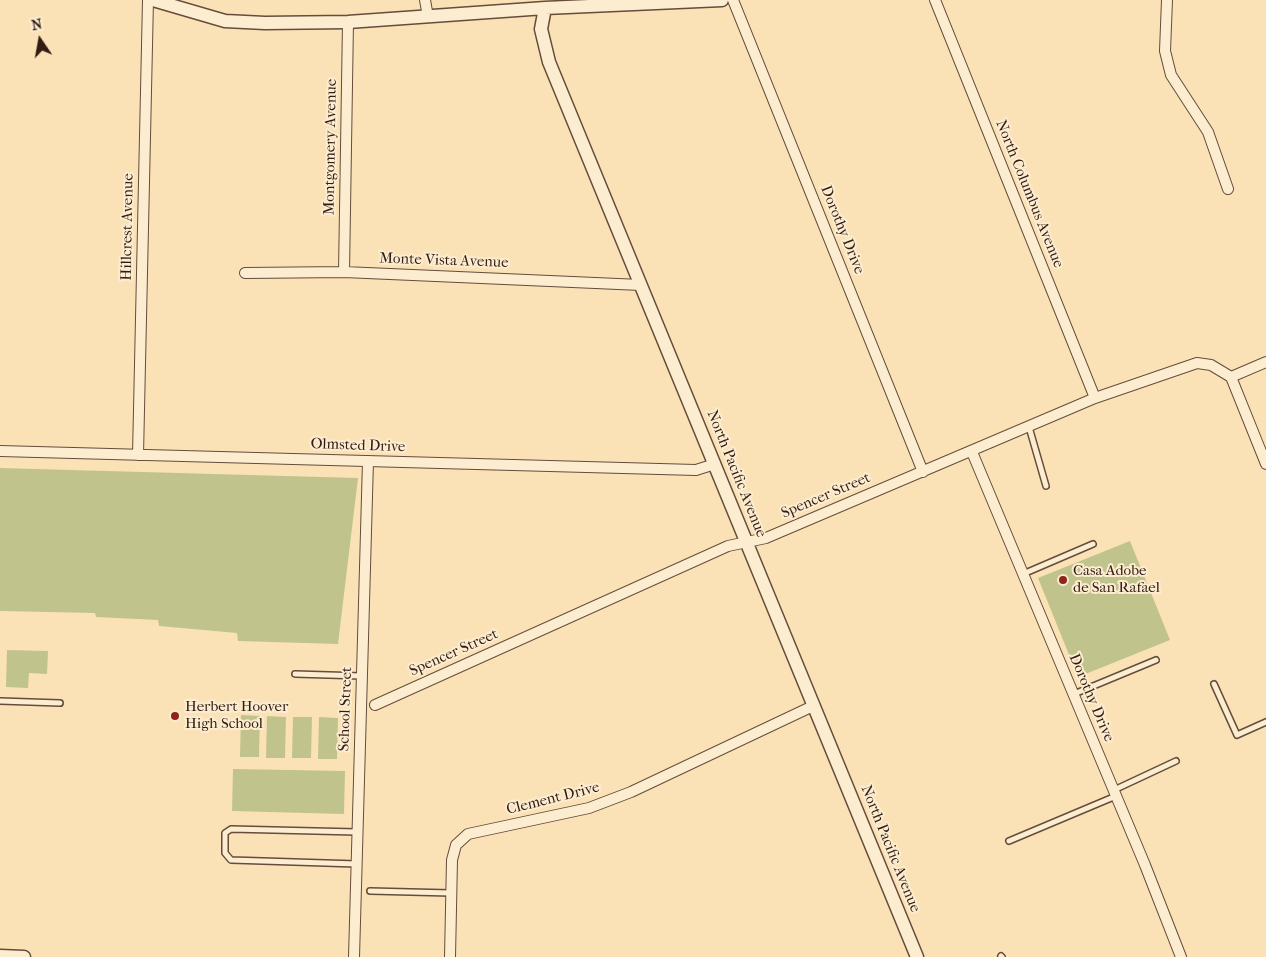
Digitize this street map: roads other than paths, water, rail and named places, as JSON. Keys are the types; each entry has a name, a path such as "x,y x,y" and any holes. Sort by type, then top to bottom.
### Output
{"street":[{"name":"Hillcrest Avenue","path":"138,455 148,0"},
{"path":"153,0 186,6 225,21 348,22 428,17 546,4 722,0"},
{"path":"425,0 428,17"},
{"name":"Dorothy Drive","path":"733,0 923,472"},
{"name":"North Columbus Avenue","path":"935,0 1095,398"},
{"path":"1167,0 1165,52 1171,76 1208,132 1228,188"},
{"name":"North Pacific Avenue","path":"546,4 542,29 549,62 917,957"},
{"name":"Montgomery Avenue","path":"344,272 348,22"},
{"name":"Monte Vista Avenue","path":"245,273 344,272 641,285"},
{"path":"1266,362 1231,377 1266,464"},
{"name":"Spencer Street","path":"375,705 728,546 766,538 972,452 1095,398 1197,363 1212,365 1231,377"},
{"name":"Olmsted Drive","path":"0,450 696,470 715,464"},
{"name":"Dorothy Drive","path":"972,452 1115,793 1181,957"},
{"name":"School Street","path":"354,957 368,461"},
{"name":"Clement Drive","path":"450,957 454,853 456,846 468,834 589,808 631,792 814,706"},
{"path":"0,956 24,957"}],"lane":[{"path":"1029,427 1046,486"},
{"path":"1023,574 1093,544"},
{"path":"1073,694 1156,660"},
{"path":"295,674 362,676"},
{"path":"1214,684 1237,735 1266,722"},
{"path":"0,701 60,703"},
{"path":"1009,840 1115,793 1176,761"},
{"path":"356,864 231,860 225,854 225,840 226,833 231,829 358,832"},
{"path":"370,891 451,893"}],"place":[{"name":"Casa Adobe de San Rafael","path":"1063,580"},
{"name":"Herbert Hoover High School","path":"175,716"}]}
